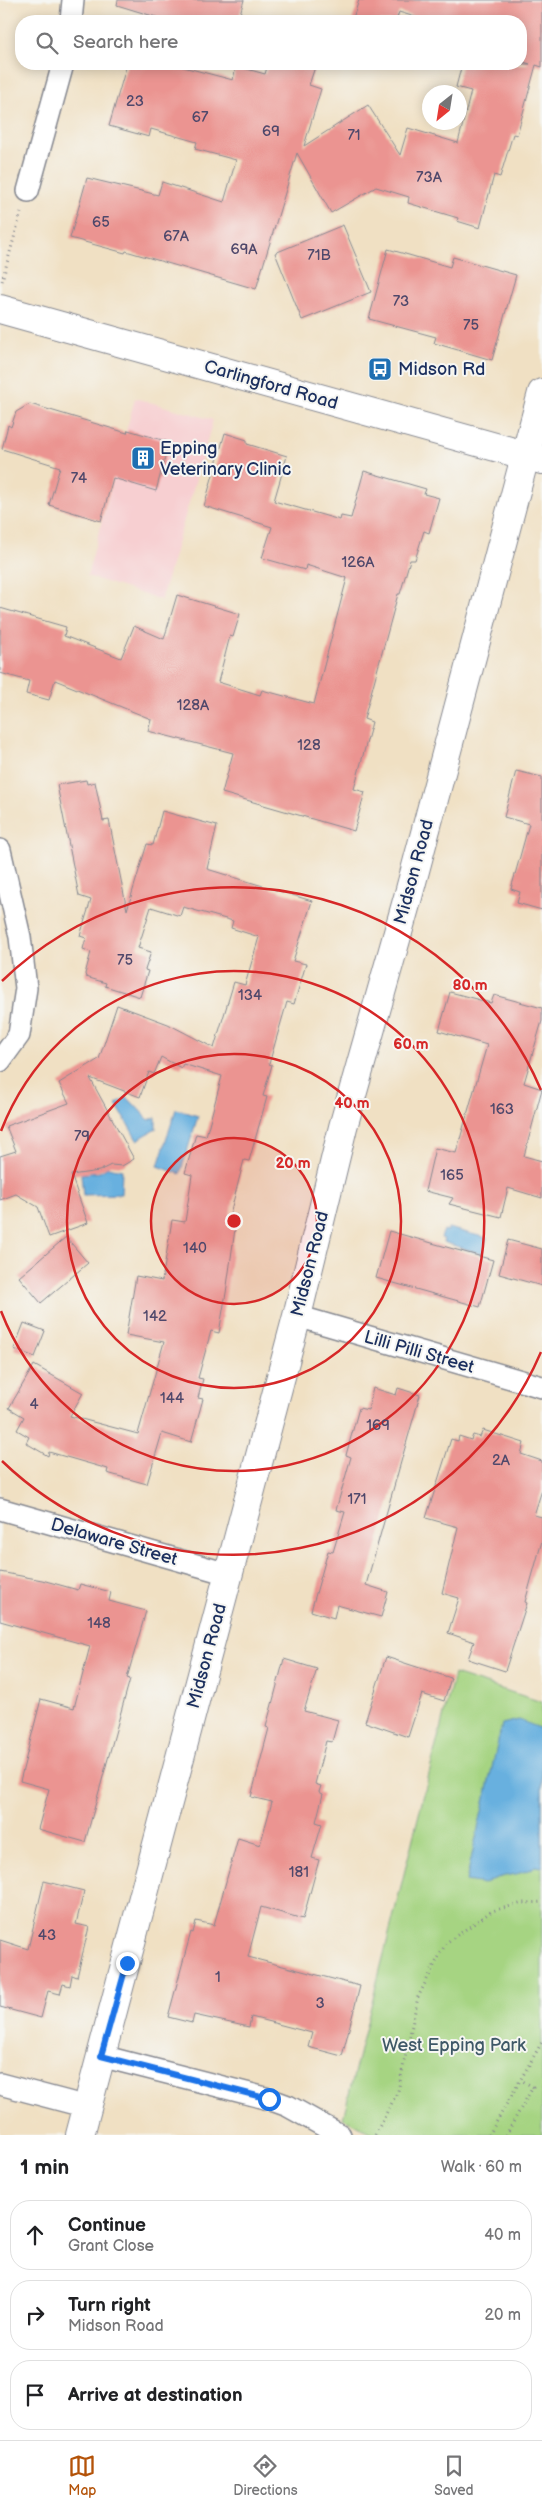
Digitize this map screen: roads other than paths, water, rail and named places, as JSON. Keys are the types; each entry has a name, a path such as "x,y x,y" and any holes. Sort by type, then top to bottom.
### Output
{"street":[{"path":"72,15 73,0"},
{"path":"28,191 61,70"},
{"name":"Carlingford Road","path":"0,309 534,458"},
{"name":"Midson Road","path":"80,2135 297,1316 346,1118 534,458 542,393"},
{"path":"0,850 20,937 26,988 19,1035 0,1061"},
{"name":"Lilli Pilli Street","path":"297,1316 542,1387"},
{"name":"Delaware Street","path":"0,1509 228,1574"},
{"path":"101,2056 269,2099 308,2117 340,2135"},
{"path":"0,2084 87,2107"}],"water":[{"path":"127,1097 149,1120 156,1117 156,1129 137,1140 116,1104"},
{"path":"176,1109 198,1116 180,1174 158,1166"},
{"path":"108,1167 122,1170 121,1194 83,1195 81,1174 100,1172"},
{"path":"448,1228 487,1238 482,1254 443,1242 444,1239 441,1238 444,1230 448,1231"},
{"path":"519,1720 542,1729 542,1867 535,1866 529,1870 491,1880 484,1884 466,1881 502,1724"}],"place":[{"name":"Midson Rd","path":"380,369"},
{"name":"Epping Veterinary Clinic","path":"143,458"}],"park label":[{"name":"West Epping Park","path":"454,2045"}]}
